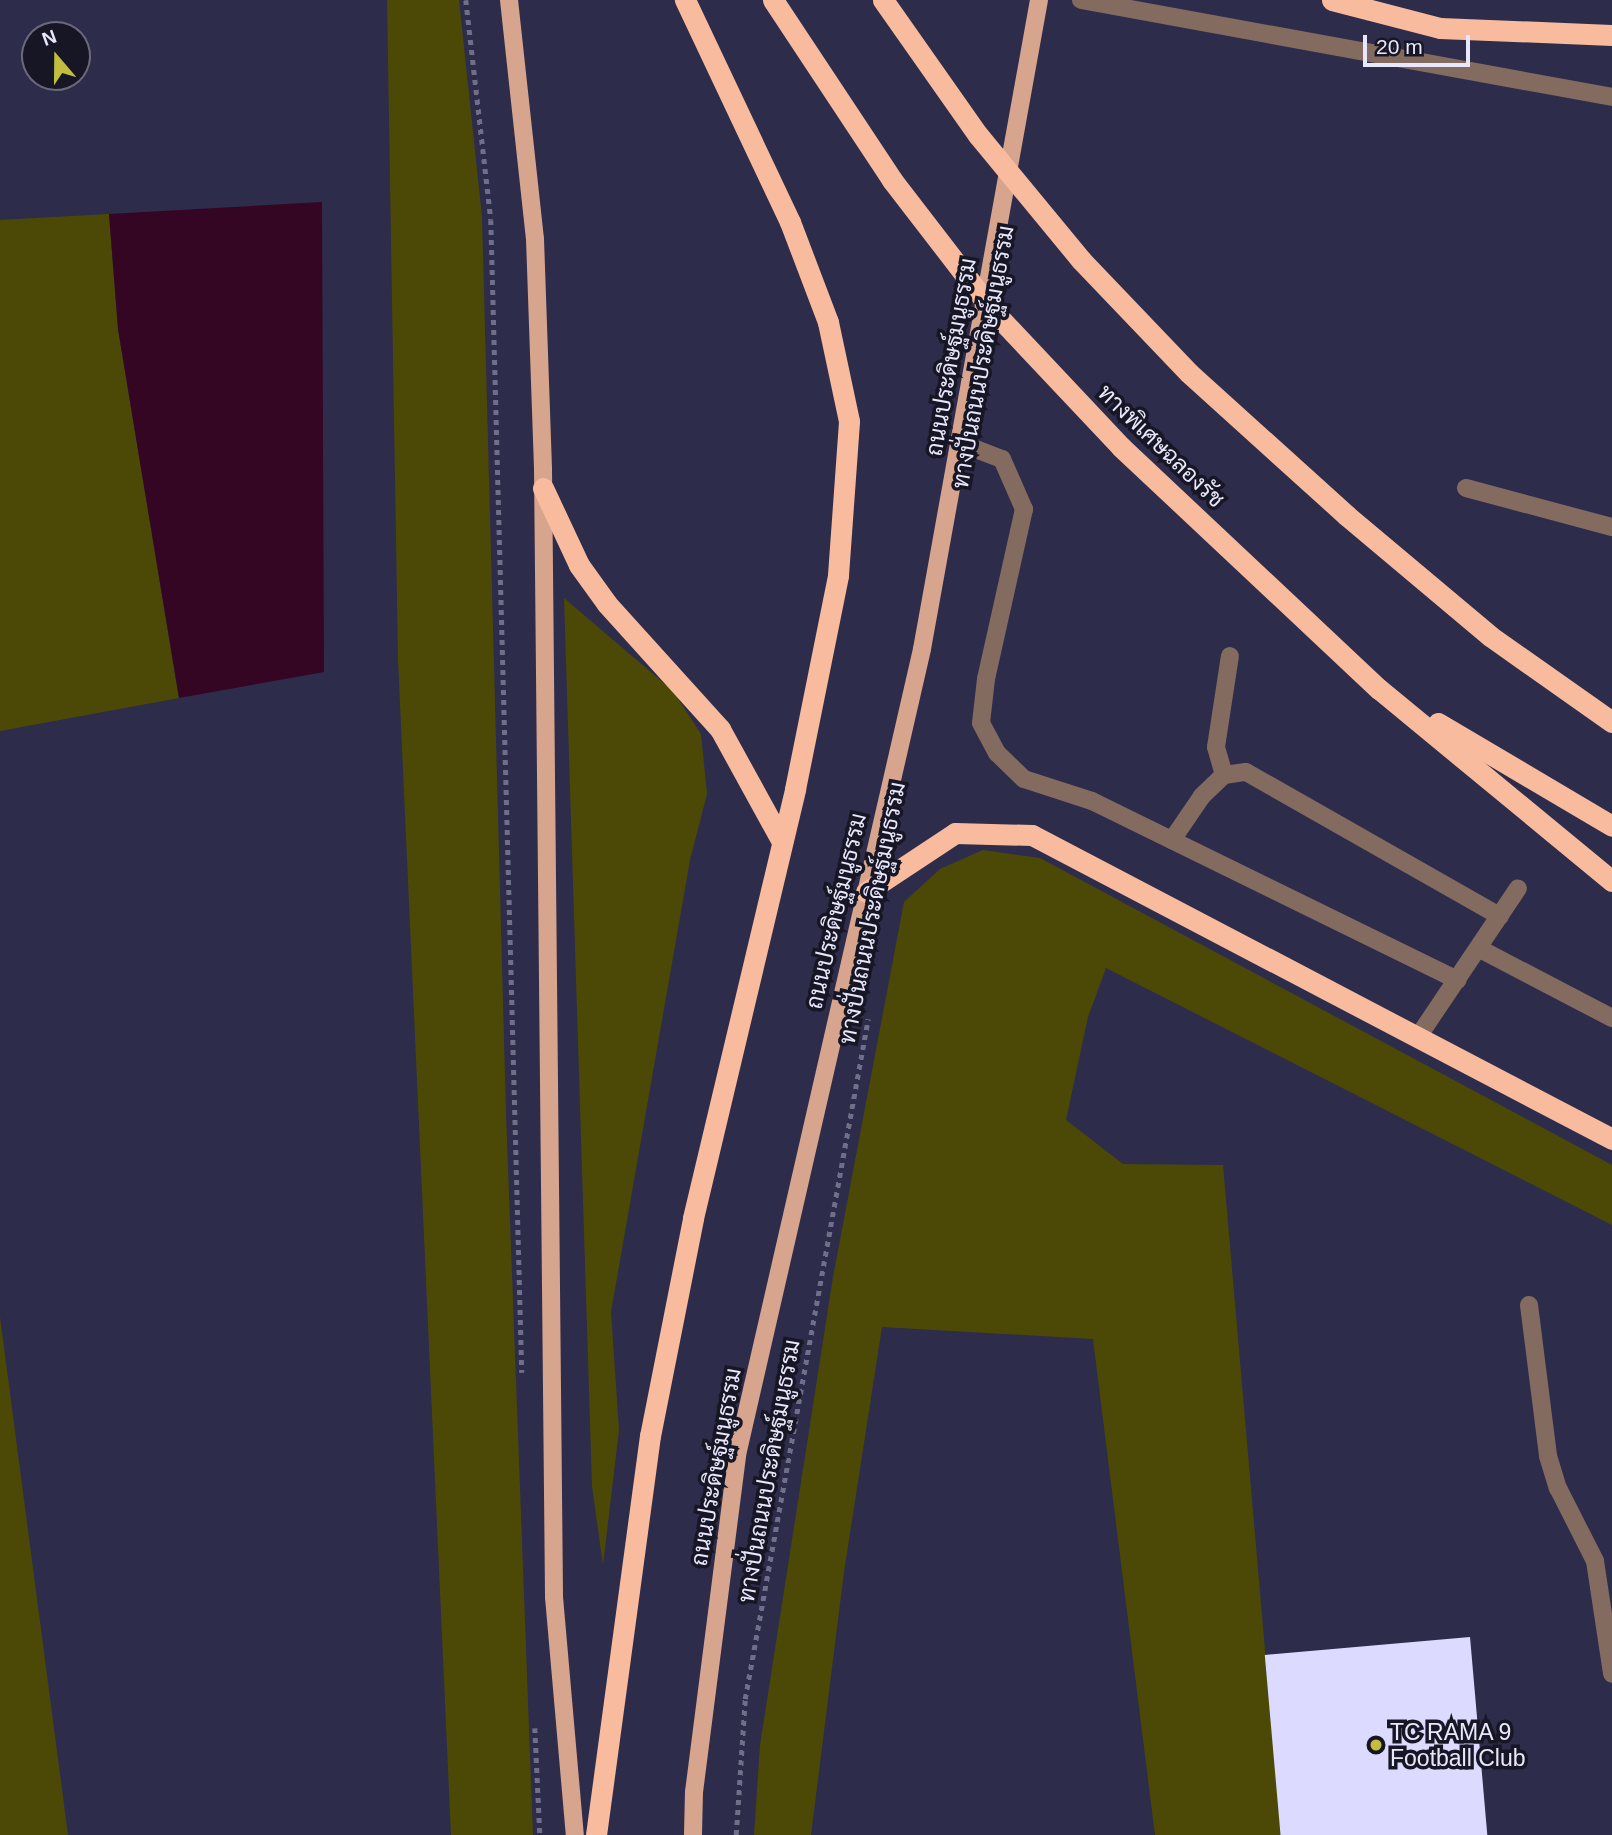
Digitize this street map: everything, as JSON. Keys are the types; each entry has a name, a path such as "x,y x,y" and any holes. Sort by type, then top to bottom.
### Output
{"highway":[{"path":"596,1835 650,1436 693,1218 782,842 838,575 849,421 828,322 790,222 699,35 685,0"},
{"name":"ทางพิเศษฉลองรัช","path":"774,0 892,180 993,312 1121,447 1379,689 1612,826"},
{"path":"883,0 987,145 1081,260 1189,373 1346,515 1490,636 1612,722"},
{"path":"1332,0 1440,28 1612,35"},
{"path":"543,488 579,565 607,604 720,729 782,842"},
{"path":"1379,689 1612,881"},
{"path":"866,892 956,833 1032,835 1612,1139"}],"main road":[{"path":"509,0 535,239 543,488 554,1597 575,1835"},
{"name":"ถนนประดิษฐ์มนูธรรม","path":"693,1835 694,1792 737,1455 922,649 1039,0"}],"lane":[{"path":"1081,0 1612,97"},
{"path":"960,443 1002,459 1024,509 986,679 981,723 997,753 1024,779 1092,801 1458,980"},
{"path":"1466,488 1612,527"},
{"path":"1224,775 1216,747 1230,656"},
{"path":"1172,840 1202,796 1224,775 1246,772 1500,916"},
{"path":"1418,1037 1480,949 1518,888"},
{"path":"1480,949 1612,1018"},
{"path":"1529,1305 1548,1456 1559,1488 1595,1561 1612,1674"}],"path":[{"path":"466,0 491,220 522,1378"},
{"name":"ทางปั่นถนนประดิษฐ์มนูธรรม","path":"736,1835 745,1699 870,1006"},
{"path":"535,1724 540,1835"}],"shaded area":[{"path":"387,0 459,0 482,217 506,1114 533,1835 451,1835 398,659"},
{"path":"322,202 324,672 179,698 118,329 109,214"},
{"path":"109,214 118,329 179,698 0,731 0,220"},
{"path":"564,598 673,691 701,734 707,794 690,860 611,1312 619,1430 603,1565 592,1486"},
{"path":"983,850 1040,858 1612,1165 1612,1225 1106,968 1088,1017 1066,1120 1123,1164 1223,1165 1281,1835 1155,1835 1093,1339 882,1327 844,1572 811,1835 754,1835 760,1745 833,1277 904,902 940,869"},
{"path":"0,1317 68,1835 0,1835"}],"building":[{"name":"TC RAMA 9 Football Club","path":"1470,1637 1487,1835 1281,1835 1265,1655"}],"place":[{"name":"TC RAMA 9 Football Club","path":"1376,1745"}]}
